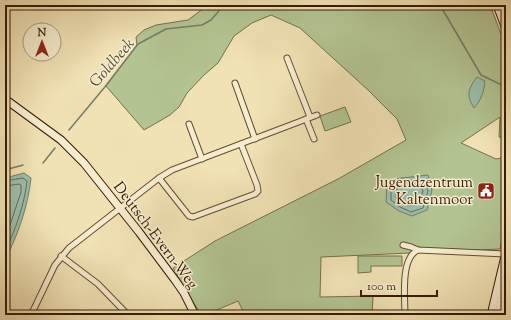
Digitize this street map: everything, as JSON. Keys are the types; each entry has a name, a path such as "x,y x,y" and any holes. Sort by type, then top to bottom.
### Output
{"street":[{"path":"497,5 506,29"},
{"path":"287,58 314,139"},
{"path":"235,83 255,139"},
{"name":"Deutsch-Evern-Weg","path":"5,99 61,140 93,173 175,280 184,293 195,315"},
{"path":"31,315 55,265 61,256 69,248 159,178 172,170 317,115"},
{"path":"189,124 202,159"},
{"path":"159,178 189,216 193,217 255,194 258,190 257,186 241,144"},
{"path":"403,245 411,246 418,250 506,254 491,315"},
{"path":"405,315 405,273 409,258 413,252 418,250"},
{"path":"61,256 98,284 128,315"},
{"path":"498,315 506,280"}],"green space":[{"path":"208,5 490,5 506,47 506,138 499,137 500,117 461,143 496,159 506,157 506,225 500,249 321,257 320,297 373,296 372,315 245,315 238,301 205,315 201,315 173,268 215,241 338,179 406,140 397,119 368,90 300,28 271,15 252,23 234,36 218,63 187,93 179,107 170,115 144,130 106,86 137,45 136,37 144,30 156,25 188,20"},
{"path":"345,107 351,122 325,131 320,116"},
{"path":"358,256 402,256 402,266 371,266 371,272 358,273"}],"water":[{"path":"477,77 485,81 482,96 474,108 469,92"},
{"path":"24,173 31,178 28,199 14,241 5,260 5,178"},
{"path":"428,175 432,190 427,210 412,216 399,211 386,202 387,184 394,179"}],"waterway":[{"name":"Goldbeek","path":"69,130 138,44 166,29 202,25 211,20 218,12 221,5"},
{"name":"Goldbeek","path":"440,5 481,75 506,87"},
{"name":"Goldbeek","path":"43,163 55,148"},
{"name":"Goldbeek","path":"5,170 23,165"}],"place":[{"name":"Jugendzentrum Kaltenmoor","path":"486,191"}]}
